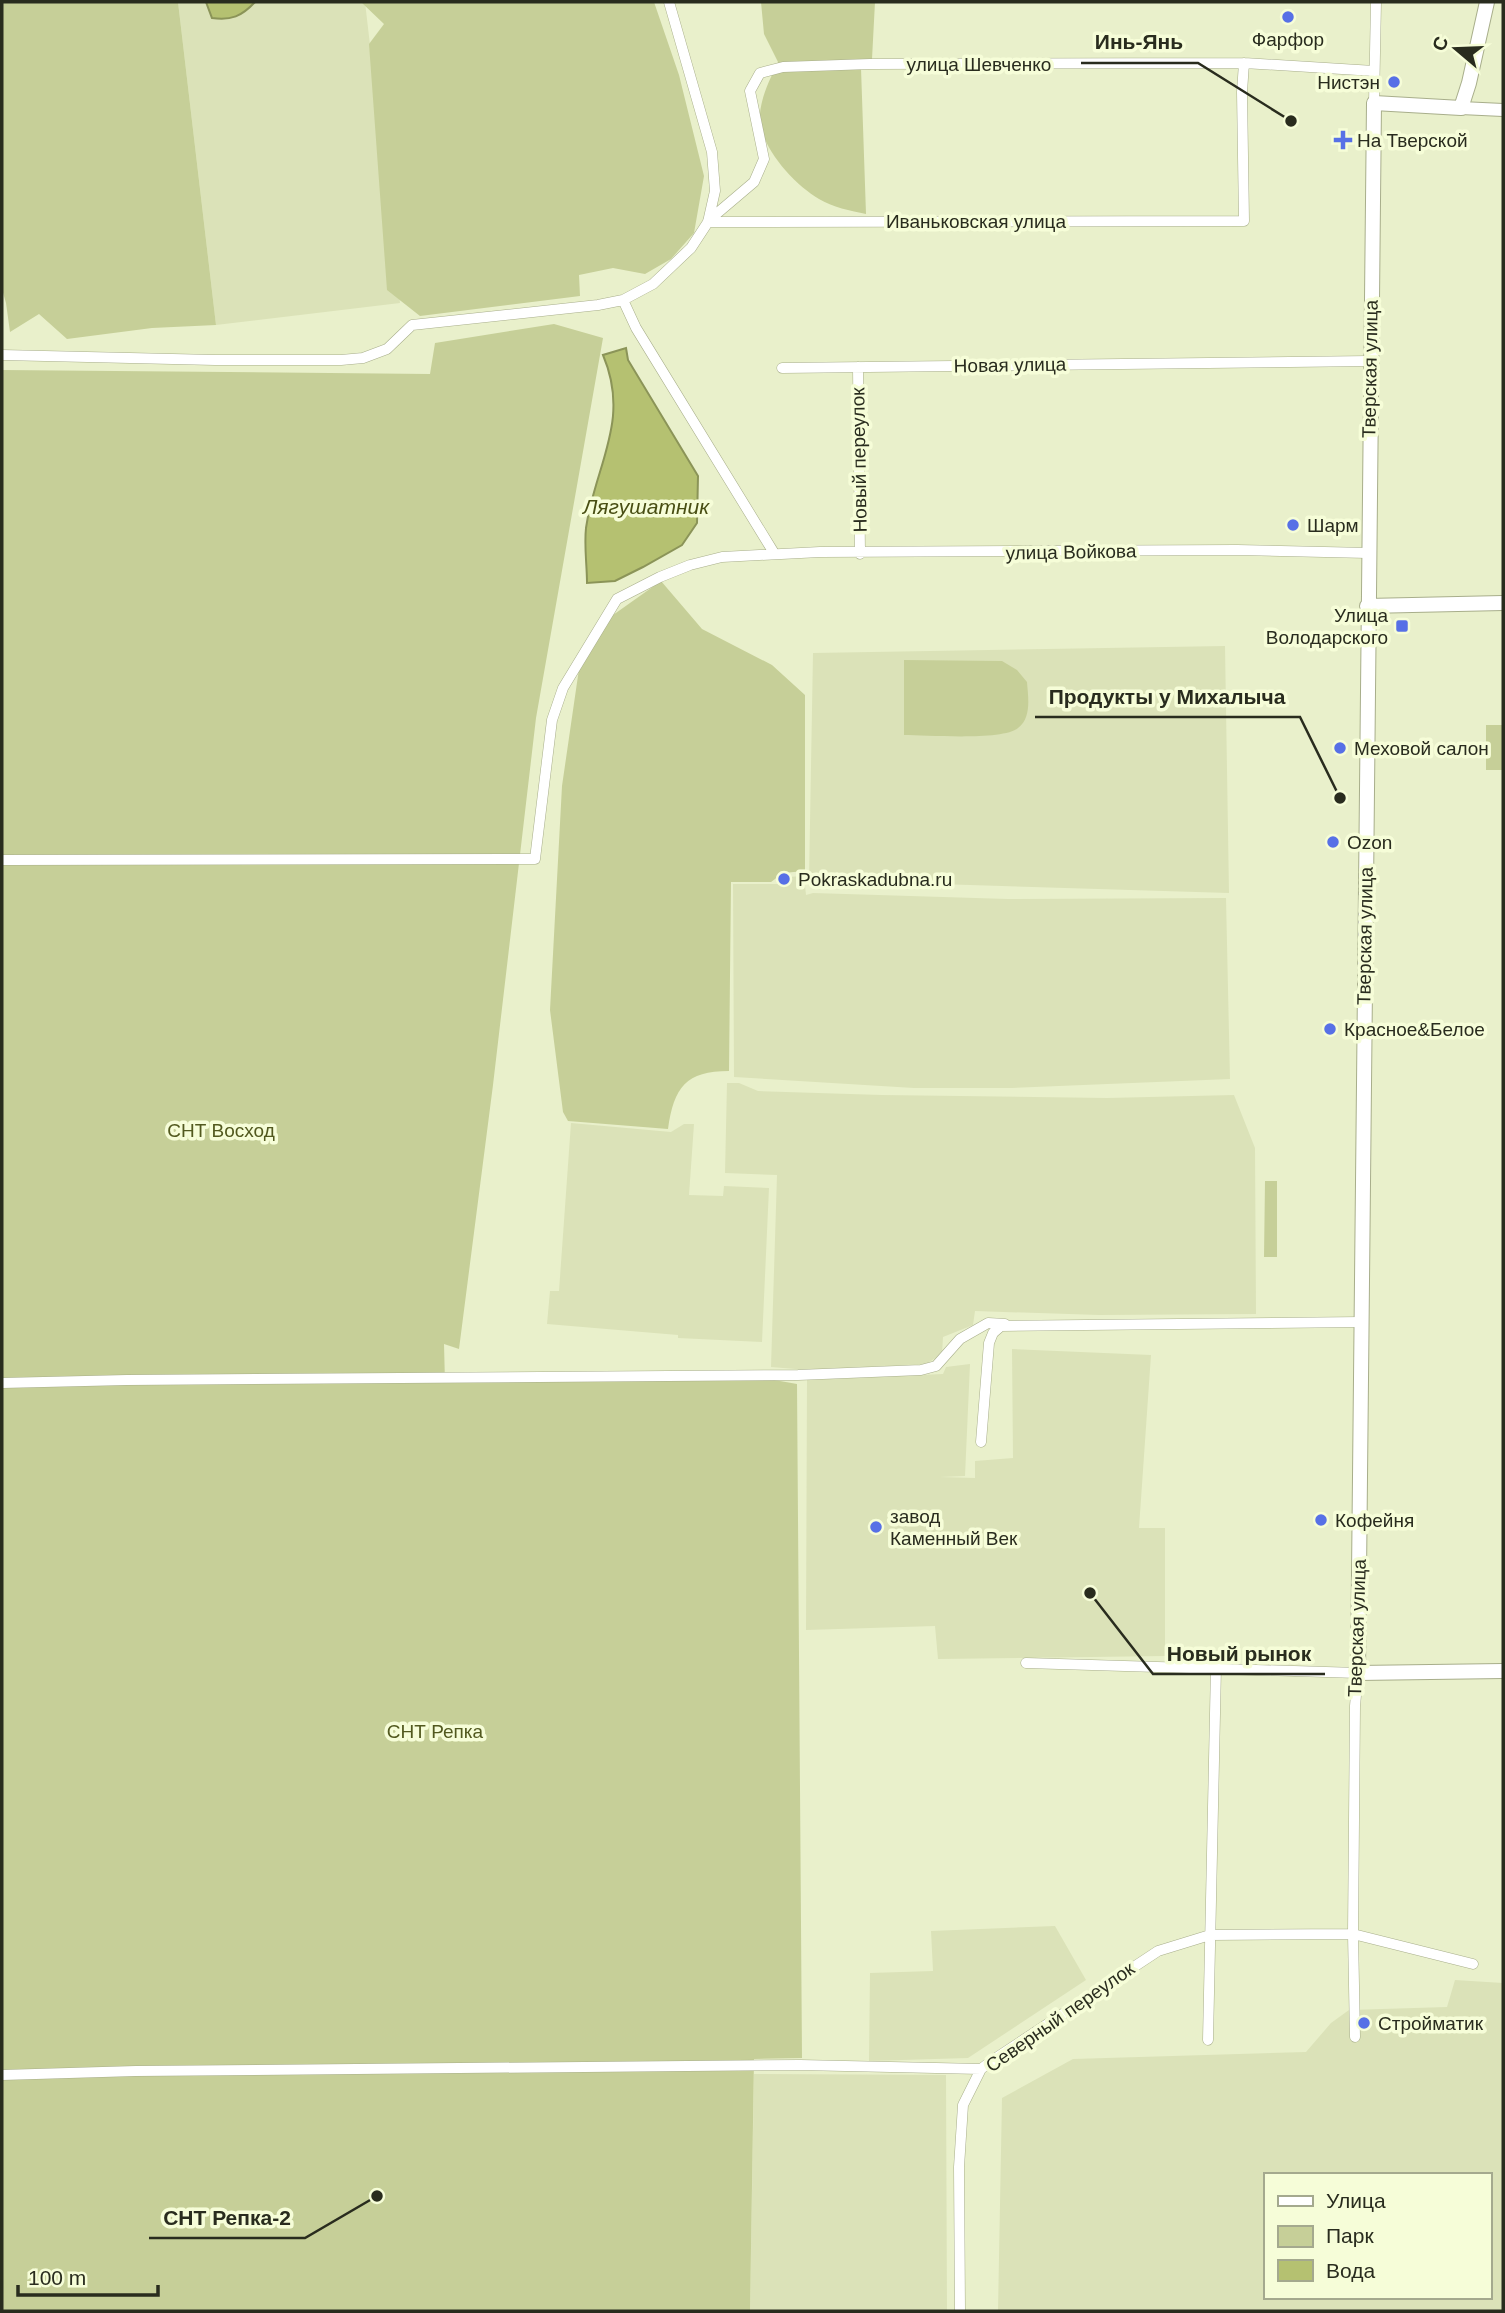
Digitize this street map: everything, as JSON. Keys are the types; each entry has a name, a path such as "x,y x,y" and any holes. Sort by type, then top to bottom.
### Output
{"main road":[{"path":"1374,103 1461,108 1487,2"},
{"name":"Тверская улица","path":"1358,1672 1374,103"},
{"path":"1367,606 1503,603"},
{"path":"1358,1672 1503,1671"}],"street":[{"path":"2,355 341,360 363,358 387,349 412,325 623,300 653,284 691,248 708,222 715,191 712,152 668,2"},
{"name":"Тверская улица","path":"1374,103 1376,2"},
{"name":"улица Шевченко","path":"708,222 754,182 764,159 750,91 761,73 783,66 1244,63 1374,71"},
{"name":"Иваньковская улица","path":"708,222 1244,221 1244,63"},
{"path":"1461,108 1503,110"},
{"path":"623,300 636,328 774,553"},
{"name":"Новая улица","path":"782,368 1370,361"},
{"name":"Новый переулок","path":"858,367 860,554"},
{"name":"улица Войкова","path":"2,860 535,859 551,720 563,688 617,599 660,577 690,565 722,557 774,553 1237,550 1368,553"},
{"path":"2,1383 154,1379 798,1375 921,1370 936,1366 960,1339 988,1322 1362,1322"},
{"path":"981,1442 989,1343 996,1329 1005,1324"},
{"path":"1026,1663 1358,1672"},
{"path":"1209,2040 1216,1667"},
{"name":"Тверская улица","path":"1355,2037 1353,1934 1355,1706 1358,1672"},
{"name":"Северный переулок","path":"960,2311 959,2167 963,2105 981,2069 1122,1972 1158,1951 1210,1935 1353,1934 1473,1964"},
{"path":"2,2075 149,2071 800,2065 981,2069"}],"shaded area":[{"path":"178,2 365,2 400,303 216,325"},
{"path":"1225,646 1229,893 809,880 813,653"},
{"path":"804,876 806,895 813,893 1008,899 1226,898 1230,1079 1012,1088 914,1088 734,1077 733,884 779,884 787,877"},
{"path":"727,1083 739,1083 758,1091 882,1095 1107,1098 1234,1095 1255,1148 1256,1314 1099,1315 975,1311 973,1325 943,1337 942,1354 926,1364 808,1370 771,1367 777,1175 725,1173"},
{"path":"571,1123 671,1132 684,1124 694,1124 689,1195 723,1196 724,1186 769,1188 762,1342 678,1338 678,1335 547,1324 550,1291 559,1291"},
{"path":"1012,1349 1151,1355 1139,1528 1165,1528 1165,1656 938,1659 935,1626 806,1630 807,1380 943,1374 946,1367 970,1364 965,1476 940,1477 975,1478 975,1461 1013,1458"},
{"path":"1055,1926 1086,1980 968,2058 869,2061 870,1973 933,1971 931,1931"},
{"path":"1455,1980 1503,1983 1503,2311 998,2311 1002,2098 1073,2059 1306,2052 1331,2023 1349,2010 1447,2007"},
{"path":"754,2074 946,2075 947,2311 750,2311"}],"green space":[{"path":"2,2 178,2 216,325 152,328 67,339 39,314 10,332 2,289"},
{"path":"361,2 654,2 679,75 704,176 694,233 671,259 645,274 613,268 579,275 580,296 420,316 387,290 369,44 384,24"},
{"path":"761,2 875,2 872,59 861,68 866,214 830,204 809,192 779,162 764,138 761,106 778,62 764,34"},
{"path":"554,324 603,338 536,718 459,1349 444,1344 445,1383 763,1378 797,1384 802,2058 754,2059 750,2311 2,2311 2,370 430,374 435,343"},
{"path":"661,581 702,629 772,665 805,695 805,871 783,873 771,882 731,882 729,1071 702,1074 685,1084 674,1102 668,1129 568,1121 563,1112 550,1010 562,786 580,662 606,620"},
{"path":"904,660 1002,661 1017,670 1027,682 1028,706 1025,719 1018,728 997,735 904,735"},
{"path":"1486,725 1503,725 1503,770 1486,770"},
{"path":"1265,1181 1277,1181 1277,1257 1264,1257"}],"water":[{"path":"206,2 255,2 236,16 219,19 212,18"},
{"name":"Лягушатник","path":"626,348 628,360 698,476 697,523 682,545 643,567 615,581 587,583 586,528 612,422 611,379 603,355"}],"place":[{"name":"Фарфор","path":"1288,17"},
{"name":"Нистэн","path":"1394,82"},
{"name":"Инь-Янь","path":"1291,121"},
{"name":"На Тверской","path":"1343,140"},
{"name":"Шарм","path":"1293,525"},
{"name":"Улица Володарского","path":"1402,626"},
{"name":"Меховой салон","path":"1340,748"},
{"name":"Продукты у Михалыча","path":"1340,798"},
{"name":"Ozon","path":"1333,842"},
{"name":"Pokraskadubna.ru","path":"784,879"},
{"name":"Красное&Белое","path":"1330,1029"},
{"name":"Кофейня","path":"1321,1520"},
{"name":"завод Каменный Век","path":"876,1527"},
{"name":"Новый рынок","path":"1090,1593"},
{"name":"Стройматик","path":"1364,2023"},
{"name":"СНТ Репка-2","path":"377,2196"}],"park label":[{"name":"СНТ Восход","path":"221,1130"},
{"name":"СНТ Репка","path":"435,1731"}]}
